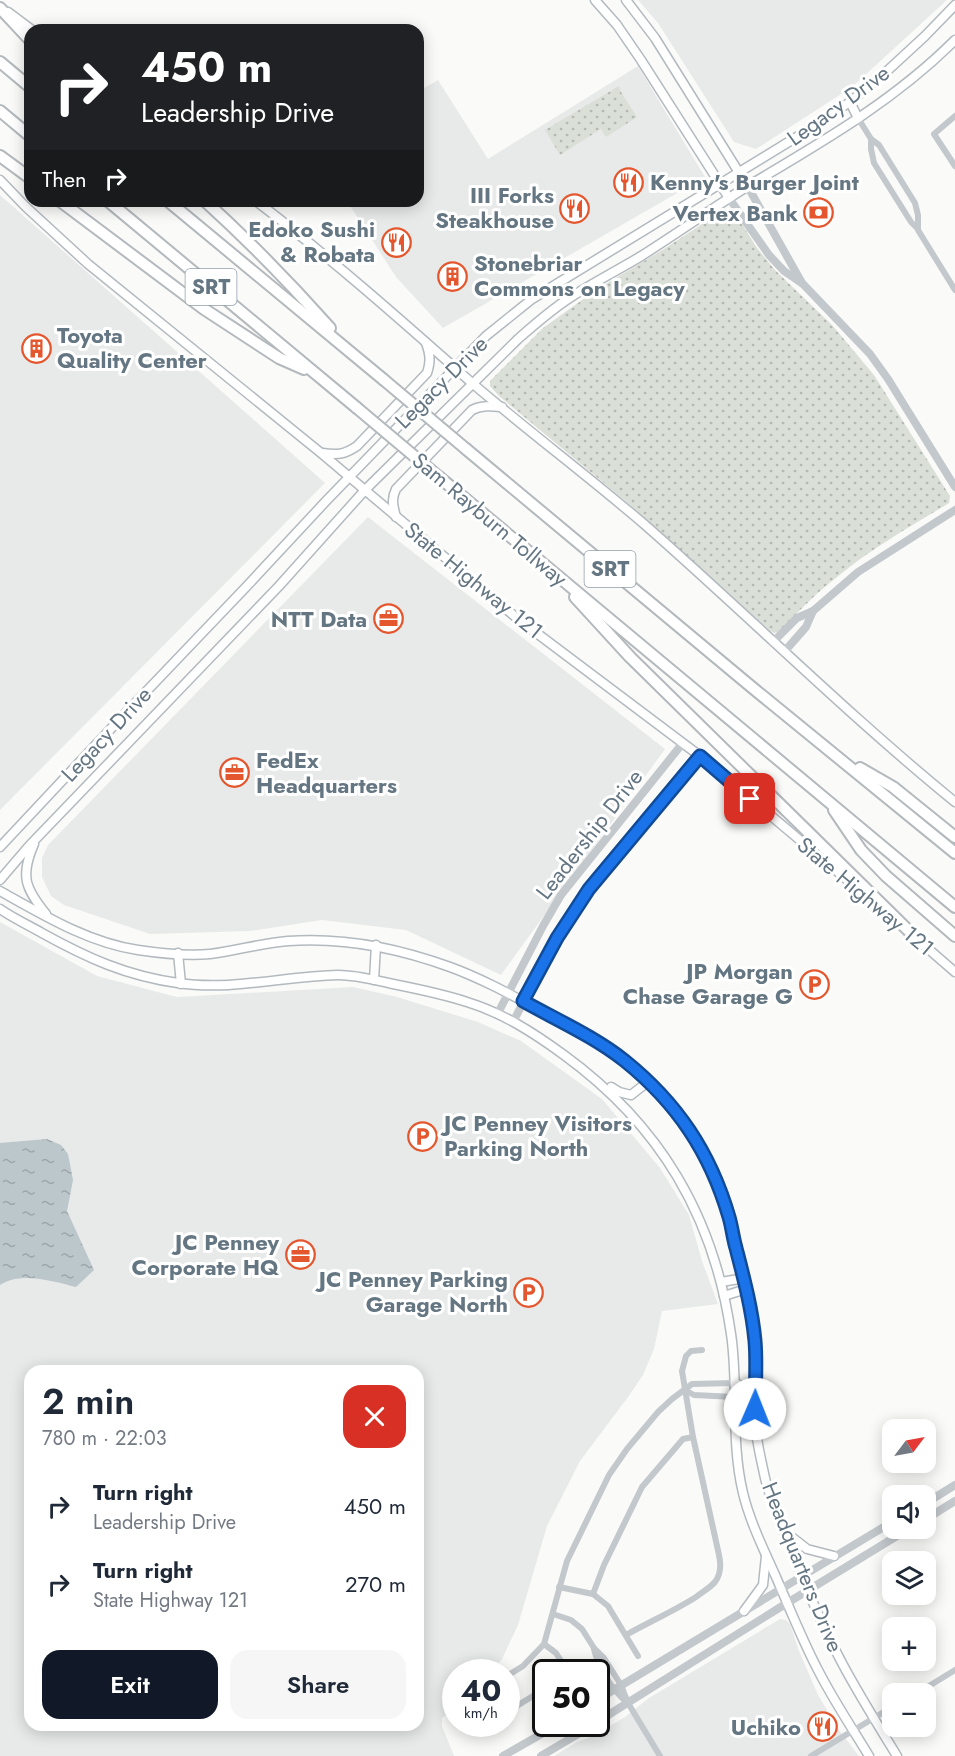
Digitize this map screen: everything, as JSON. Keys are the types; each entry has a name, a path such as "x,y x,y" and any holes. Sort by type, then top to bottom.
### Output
{"highway":[{"path":"0,7 24,33"},
{"path":"0,62 24,82"},
{"path":"0,111 24,131"},
{"path":"0,156 24,174"},
{"path":"68,207 204,309 279,358 314,372"},
{"name":"Sam Rayburn Tollway","path":"115,207 955,906"},
{"name":"Sam Rayburn Tollway","path":"175,207 955,853"},
{"path":"212,207 282,275 354,355"},
{"path":"546,566 630,657 915,937"},
{"path":"833,754 893,787 955,837"},
{"path":"825,798 861,850 886,876 955,936"}],"main road":[{"path":"595,0 636,52 729,198"},
{"path":"626,0 655,38 748,187"},
{"name":"Legacy Drive","path":"0,847 349,477 486,336 532,299 850,102 926,36 955,5"},
{"path":"0,7 24,24"},
{"name":"Legacy Drive","path":"0,880 37,837 279,586 365,490 538,321 570,297 640,256 889,98 910,82 955,40"},
{"path":"850,102 858,118"},
{"name":"State Highway 121","path":"0,180 24,205"},
{"name":"State Highway 121","path":"26,207 88,264 321,453 518,619 700,756 955,972"},
{"path":"264,207 341,269 474,384 643,524 955,802"},
{"path":"321,453 340,456 357,446 427,373 430,353 425,341"},
{"path":"396,517 392,504 396,489 435,448 472,410 490,405 502,407"},
{"path":"37,837 27,860 27,882 35,899 49,917"},
{"name":"Headquarters Drive","path":"0,891 86,935 140,951 205,955 256,945 300,940 328,940 376,945 413,955 451,967 523,1001 607,1048 649,1082 692,1133 708,1161 729,1218 745,1278 755,1339 755,1426 770,1498 808,1590 843,1665 897,1756"},
{"name":"Headquarters Drive","path":"0,909 92,960 150,978 181,984 219,985 352,975 458,999 498,1013 513,1022 578,1065 616,1098 667,1160 687,1194 710,1243 721,1282 733,1348 736,1448 747,1508 817,1669 869,1756"},
{"path":"374,980 376,945"},
{"path":"178,953 181,984"},
{"path":"578,1065 619,1092 631,1095 649,1082"},
{"path":"721,1282 745,1278"},
{"path":"724,1296 746,1289"},
{"path":"735,1383 755,1392"},
{"path":"734,1396 755,1392"},
{"path":"783,1530 807,1549 834,1556"},
{"path":"744,1611 763,1584 766,1556"}],"street":[{"path":"955,116 934,134 955,166"},
{"path":"858,118 871,139 879,145 915,203 918,230"},
{"path":"871,139 874,163 955,290"},
{"path":"884,179 896,172"},
{"path":"748,187 803,285"},
{"path":"729,198 769,255 784,271 803,285 870,354 955,487"},
{"path":"773,642 797,618 813,611 858,572 955,510"},
{"path":"784,652 806,627 813,611"},
{"name":"Leadership Drive","path":"498,1013 561,895 682,744"},
{"name":"Leadership Drive","path":"513,1022 557,938 589,889 700,756"},
{"path":"626,1635 667,1615 704,1591 715,1582 719,1574 719,1555 693,1437 682,1371 686,1356 691,1351 702,1350"},
{"path":"520,1668 544,1644 567,1561 609,1475 627,1449 658,1412 692,1384 735,1383"},
{"path":"685,1390 694,1395 734,1396"},
{"path":"593,1594 604,1565 642,1487 683,1439 693,1437"},
{"path":"936,1497 955,1485"},
{"path":"936,1513 955,1501"},
{"path":"610,1692 882,1528"},
{"path":"610,1714 892,1539"},
{"path":"559,1587 593,1594 608,1606 638,1656"},
{"path":"553,1614 571,1620 582,1629 594,1648 604,1658 621,1685 627,1703 660,1756"},
{"path":"544,1644 560,1659"},
{"path":"594,1648 597,1663 613,1690 627,1703"},
{"path":"934,1683 955,1670"},
{"path":"811,1756 882,1713"},
{"path":"503,1756 536,1737"},
{"path":"541,1756 573,1737"}],"shaded area":[{"path":"638,0 947,0 852,87 756,149 734,142 658,23"},
{"path":"638,66 705,177 443,328 396,277 351,207 424,207 424,88 438,80 488,159"},
{"path":"619,86 637,117 606,137 601,129 560,155 545,130"},
{"path":"0,195 325,483 0,810"},
{"path":"722,211 730,212 739,219 757,248 775,270 832,325 874,375 950,496 949,503 850,566 814,596 780,631 774,633 628,503 499,396 490,386 490,381 543,328 596,290"},
{"path":"368,517 665,749 501,975 406,930 322,920 250,931 150,934 64,905 51,896 42,877 42,858 48,845"},
{"path":"0,922 97,976 177,997 353,987 397,997 478,1022 521,1041 602,1099 660,1168 689,1215 702,1261 718,1304 662,1311 654,1349 643,1375 580,1461 547,1526 518,1625 502,1659 442,1659 442,1737 446,1737 454,1756 0,1756"},
{"path":"780,1619 786,1620 790,1624 818,1695 839,1730 859,1756 554,1756 577,1742 591,1737 610,1737 610,1726 649,1698"}],"water":[{"path":"47,1139 61,1145 68,1154 73,1180 67,1211 94,1270 76,1287 37,1278 18,1279 0,1285 0,1143"}],"place":[{"name":"Kenny's Burger Joint","path":"629,182"},
{"name":"III Forks Steakhouse","path":"575,208"},
{"name":"Vertex Bank","path":"819,213"},
{"name":"Edoko Sushi & Robata","path":"396,242"},
{"name":"Stonebriar Commons on Legacy","path":"453,276"},
{"name":"Toyota Quality Center","path":"36,348"},
{"name":"NTT Data","path":"388,619"},
{"name":"FedEx Headquarters","path":"235,773"},
{"name":"JP Morgan Chase Garage G","path":"814,984"},
{"name":"JC Penney Visitors Parking North","path":"423,1136"},
{"name":"JC Penney Corporate HQ","path":"300,1255"},
{"name":"JC Penney Parking Garage North","path":"529,1292"},
{"name":"Uchiko","path":"822,1727"}],"route":[{"path":"750,799 700,756 589,889 568,919 523,1001 607,1048 649,1082 692,1133 708,1161 729,1218 745,1278 755,1339 755,1409"}]}
